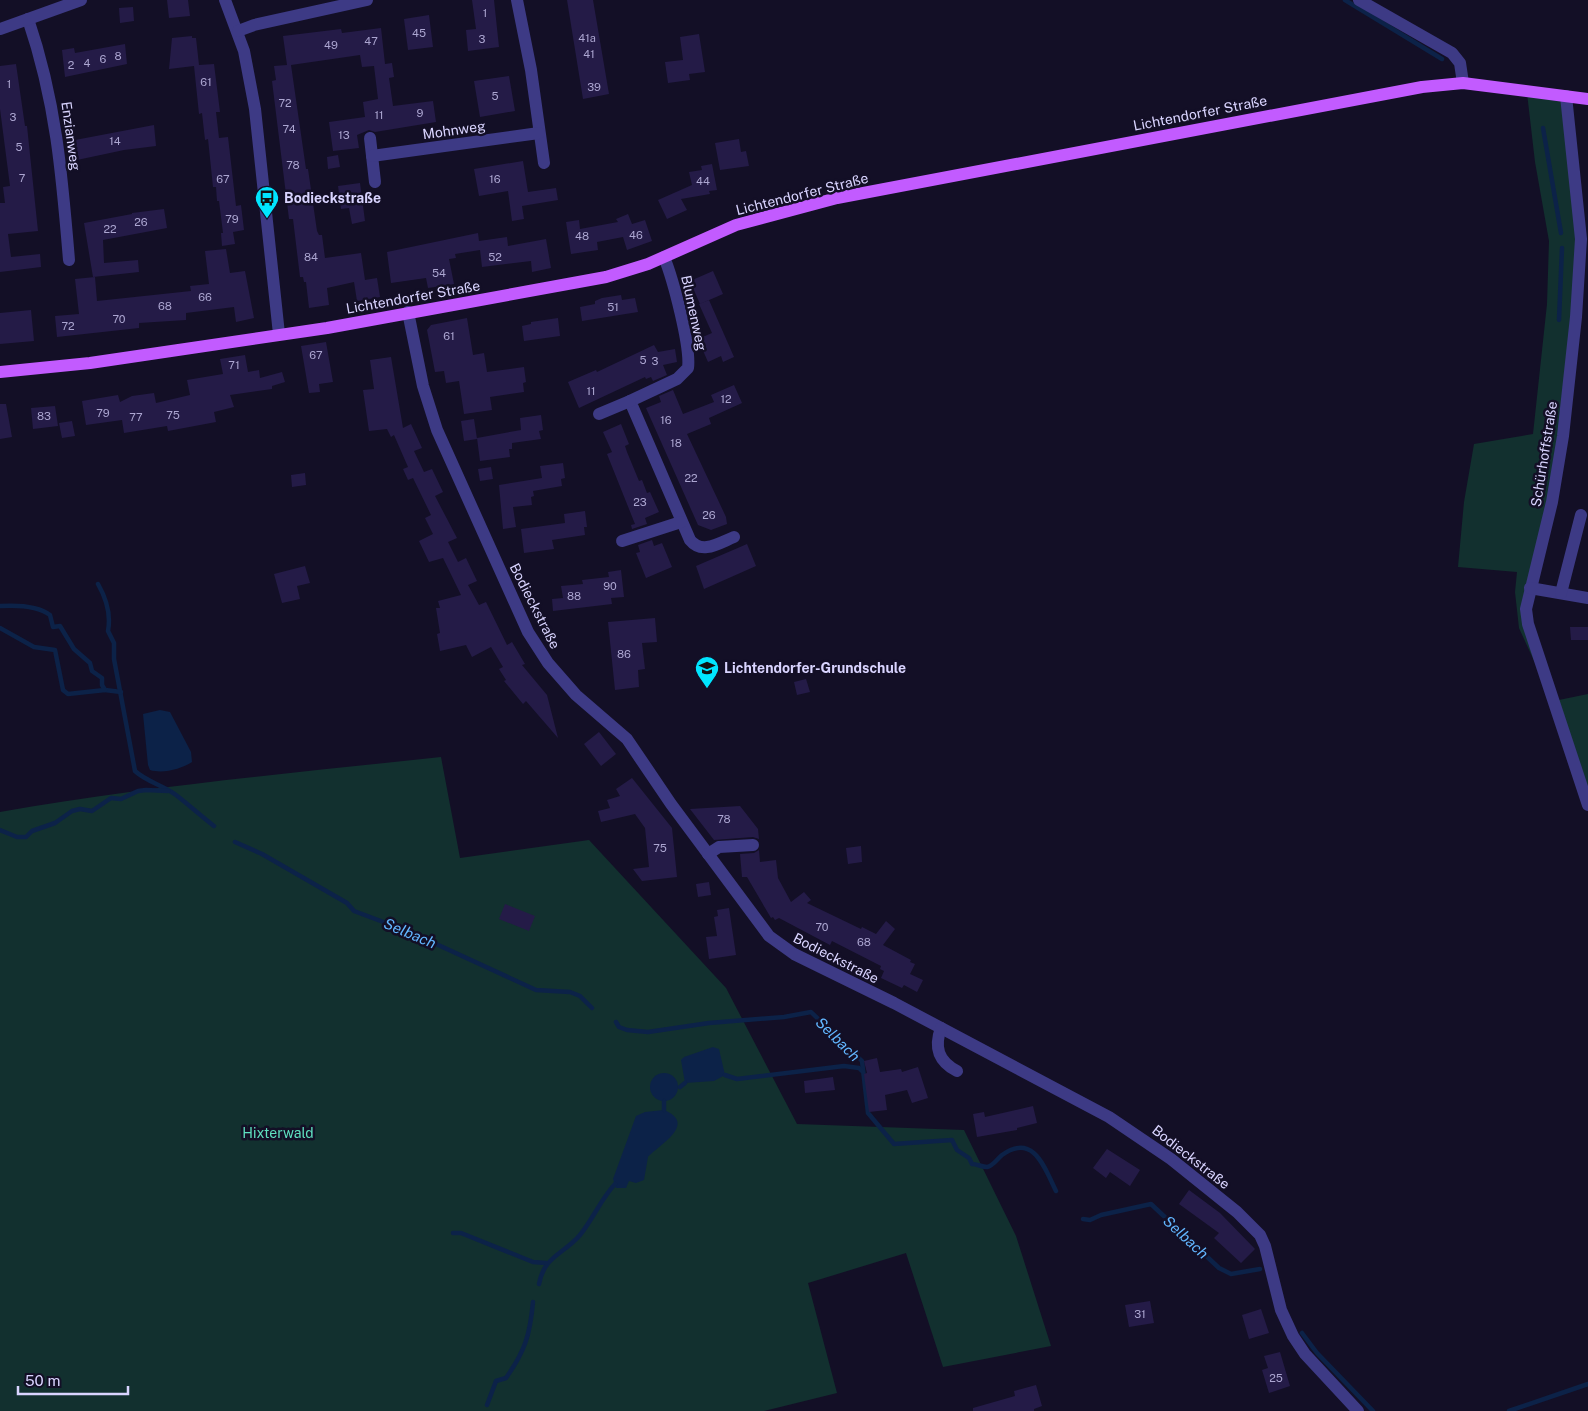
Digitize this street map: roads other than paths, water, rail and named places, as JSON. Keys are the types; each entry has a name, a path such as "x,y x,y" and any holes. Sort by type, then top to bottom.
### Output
{"main road":[{"name":"Lichtendorfer Straße","path":"0,372 90,363 327,328 606,277 624,273 736,225 837,198 1365,97 1441,84 1463,83 1588,99"}],"street":[{"path":"0,29 81,0"},
{"path":"226,0 238,31 248,69 255,109 279,334"},
{"path":"238,31 254,25 367,0"},
{"path":"517,0 531,70 544,163"},
{"path":"1359,0 1452,54 1460,64 1463,83"},
{"name":"Enzianweg","path":"28,19 50,95 58,142 69,260"},
{"name":"Schürhoffstraße","path":"1566,96 1581,239 1576,317 1563,436 1551,506 1526,609 1528,624 1588,805"},
{"name":"Mohnweg","path":"372,156 539,133"},
{"path":"370,138 375,182"},
{"name":"Blumenweg","path":"599,414 676,379 688,368 688,356 678,307 671,275 664,257"},
{"name":"Bodieckstraße","path":"408,312 423,386 437,430 528,632 548,663 576,694 628,739 756,920 778,944 1133,1131 1237,1212 1262,1240 1280,1310 1293,1336 1305,1354 1358,1411"},
{"path":"630,401 690,540 698,547 710,547 734,538"},
{"path":"1561,593 1581,516"},
{"path":"622,541 681,522"},
{"path":"1530,588 1588,598"},
{"path":"708,854 720,847 753,845"},
{"path":"940,1028 937,1038 938,1051 949,1067 957,1071"}],"water":[{"path":"160,710 170,712 191,752 192,762 183,767 166,771 150,770 143,714"},
{"path":"713,1047 719,1049 725,1075 714,1081 685,1083 681,1060 684,1057"},
{"path":"664,1073 674,1077 678,1087 674,1097 664,1101 654,1097 650,1087 654,1077"},
{"path":"664,1110 674,1116 677,1128 667,1141 648,1157 644,1180 636,1183 629,1181 626,1188 616,1188 613,1179 636,1116 645,1112"}],"waterway":[{"path":"1345,0 1442,59"},
{"path":"1543,128 1561,233"},
{"path":"1559,320 1562,248"},
{"name":"Selbach","path":"98,584 107,607 108,631 114,643 114,659 135,771 176,795 214,826"},
{"path":"0,606 33,607 50,615 53,627 60,626 74,649 90,663 92,671 102,678 102,685 105,690 121,692"},
{"path":"0,628 34,647 55,650 63,690 68,694 105,690"},
{"path":"0,830 17,837 26,837 32,831 55,823 72,811 80,809 92,811 111,798 121,799 138,791 146,790 168,791"},
{"name":"Selbach","path":"235,842 262,854 347,903 354,911 410,932 536,990 570,992 580,996 592,1008"},
{"name":"Selbach","path":"616,1022 619,1027 627,1030 648,1032 709,1023 784,1017 811,1012 862,1061 868,1113 894,1144 952,1140 957,1150 969,1158 972,1164 987,1167 1013,1149 1022,1148 1030,1150 1043,1164 1056,1191"},
{"path":"725,1075 737,1079 844,1066 859,1068 862,1071"},
{"path":"680,1087 685,1083"},
{"path":"664,1101 664,1110"},
{"path":"539,1284 545,1267 580,1235 615,1184"},
{"name":"Selbach","path":"1083,1219 1090,1220 1101,1215 1151,1204 1219,1268 1231,1274 1260,1269"},
{"path":"453,1233 461,1233 533,1262 546,1263"},
{"path":"487,1405 496,1381 506,1378 522,1351 526,1342 533,1302"},
{"name":"Selbach","path":"1302,1333 1317,1353 1373,1411"},
{"name":"Selbach","path":"1509,1411 1588,1384"}],"place":[{"name":"Bodieckstraße","path":"267,219"},
{"name":"Lichtendorfer-Grundschule","path":"707,689"}],"park label":[{"name":"Hixterwald","path":"278,1133"}]}
